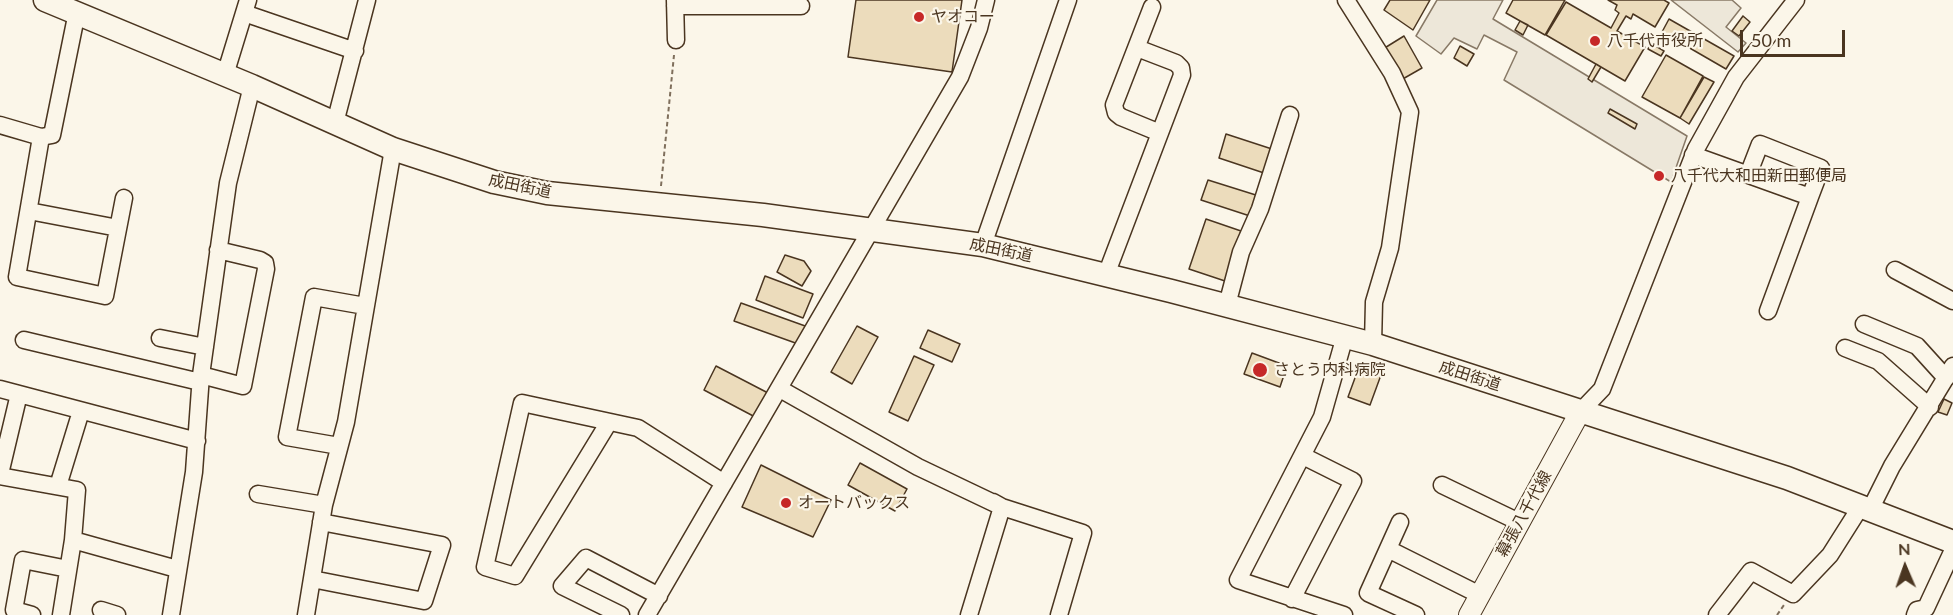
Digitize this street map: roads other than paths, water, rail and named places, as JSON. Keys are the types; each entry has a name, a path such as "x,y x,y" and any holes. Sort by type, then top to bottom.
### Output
{"highway":[{"name":"成田街道","path":"45,0 252,86 393,149 519,188 983,245 1106,275 1373,344 1787,478 1953,542"}],"main road":[{"name":"幕張八千代線","path":"1469,615 1580,412"}],"street":[{"path":"335,123 367,0"},
{"path":"647,615 960,77 979,28 986,0"},
{"path":"983,245 1068,0"},
{"path":"1346,0 1392,73 1410,112 1390,248 1374,302 1373,344"},
{"path":"1580,412 1602,389 1693,155 1736,77 1796,0"},
{"path":"676,40 675,3 801,6"},
{"path":"225,75 246,6 355,51"},
{"path":"1152,7 1114,105 1116,113 1160,133"},
{"path":"0,125 41,137 52,135 77,12"},
{"path":"1106,275 1182,75 1181,68 1176,63 1137,48"},
{"path":"171,615 196,441 200,378 228,183 252,86"},
{"path":"1227,305 1241,252 1260,209 1290,115"},
{"path":"41,137 18,276 105,296 124,198"},
{"path":"1748,175 1760,144 1821,168 1768,311"},
{"path":"306,615 324,505 339,446 393,149"},
{"path":"1693,155 1810,197"},
{"path":"29,211 118,228"},
{"path":"24,340 243,386 266,269 265,263 218,250"},
{"path":"1895,270 1953,301"},
{"path":"339,446 287,437 314,297 365,306"},
{"path":"1717,615 1751,571 1792,594 1830,555 1865,508 1950,372 1917,346 1864,324"},
{"path":"1344,615 1238,580 1322,417 1345,336"},
{"path":"160,338 205,347"},
{"path":"1845,348 1878,361 1930,407"},
{"path":"0,389 196,441"},
{"path":"780,389 918,467 1002,507 1083,534 1059,615"},
{"path":"19,394 0,475 77,490 73,540 61,615"},
{"path":"609,422 515,576 485,567 522,403 638,428 724,483"},
{"path":"58,486 81,411"},
{"path":"1292,599 1353,481 1303,456"},
{"path":"1442,485 1519,522"},
{"path":"258,494 324,505"},
{"path":"969,615 1002,507"},
{"path":"312,579 424,601 442,545 321,522"},
{"path":"1400,522 1368,593 1416,615"},
{"path":"73,540 177,569"},
{"path":"1388,549 1479,595"},
{"path":"1915,615 1917,610 1926,608 1953,550"},
{"path":"621,615 562,586 586,558 658,596"},
{"path":"32,615 14,610 23,560 68,569"}],"place":[{"name":"ヤオコー","path":"919,17"},
{"name":"八千代市役所","path":"1595,41"},
{"name":"八千代大和田新田郵便局","path":"1659,176"},
{"name":"さとう内科病院","path":"1260,370"},
{"name":"オートバックス","path":"786,503"}]}
